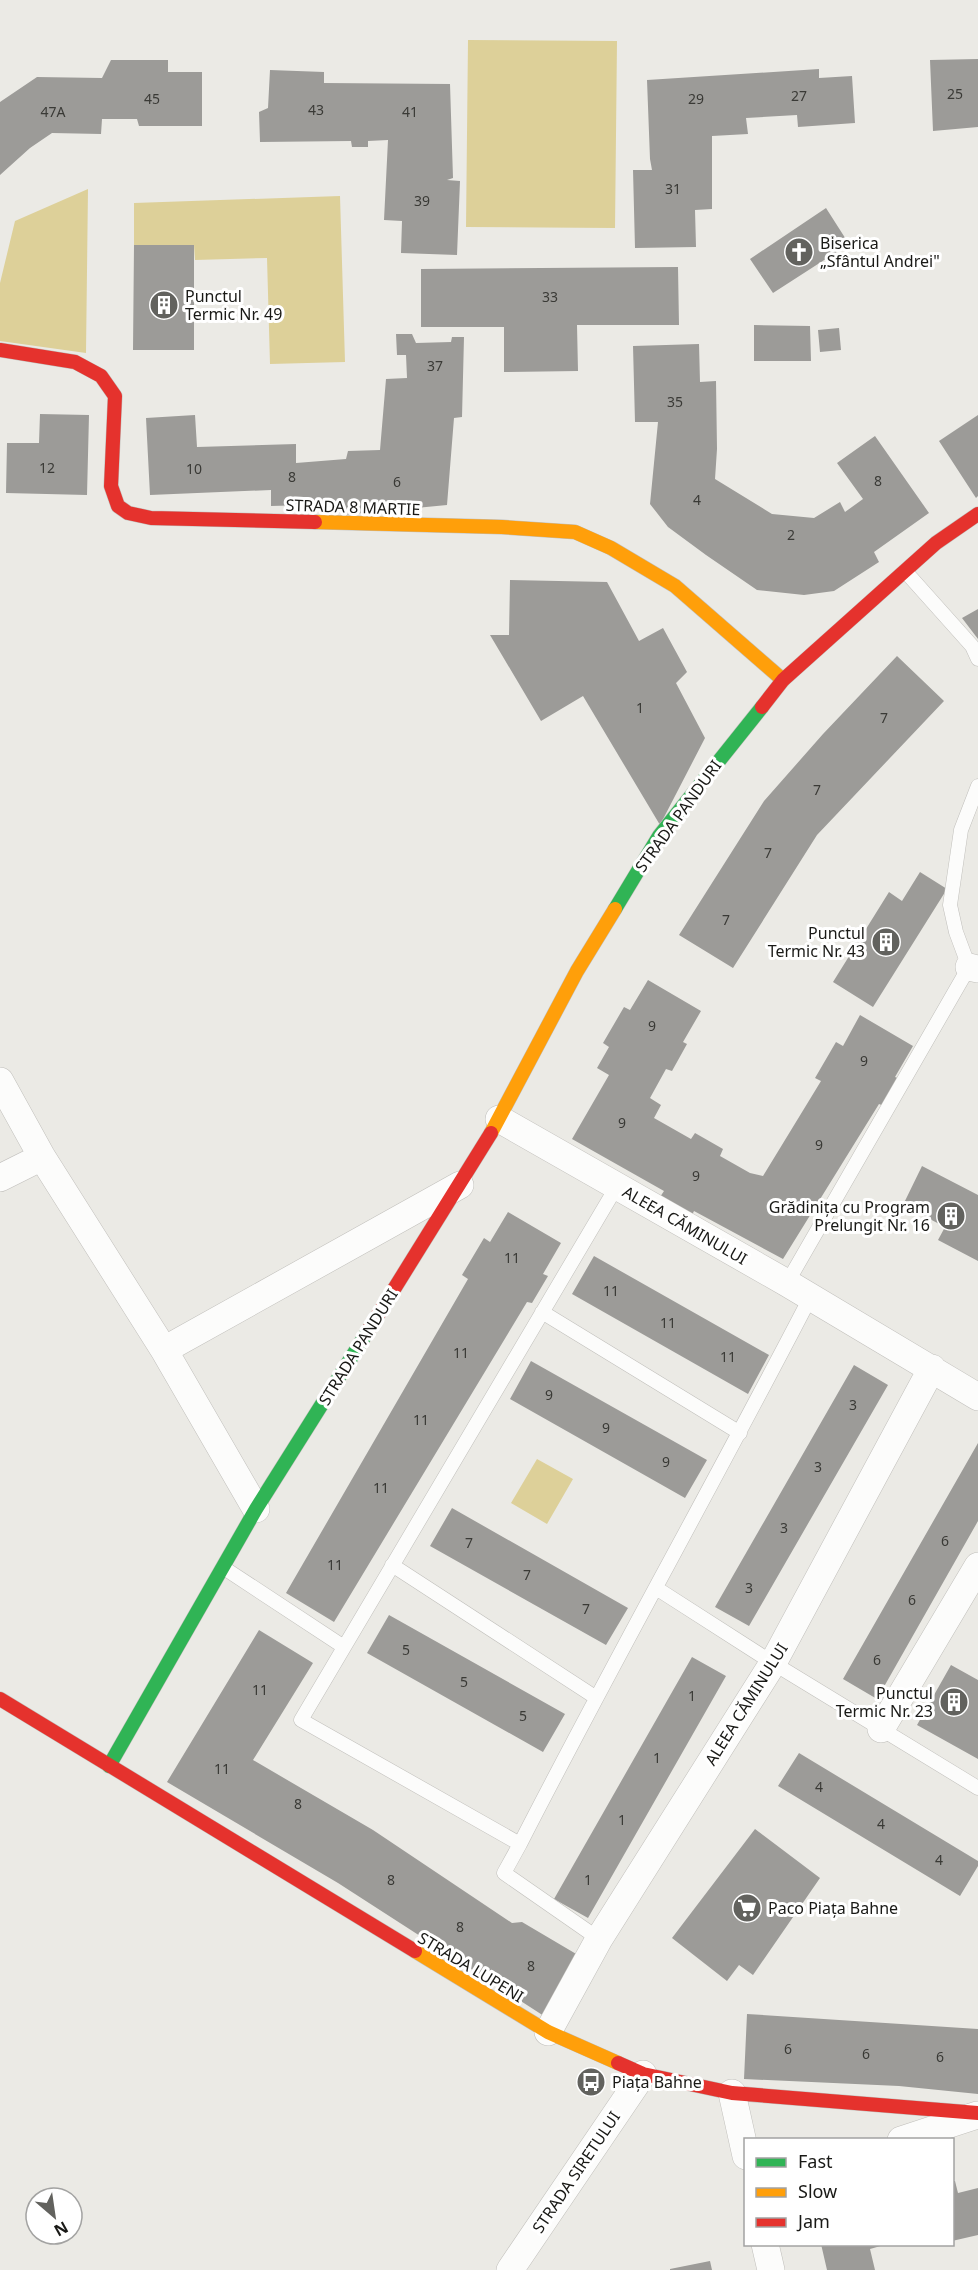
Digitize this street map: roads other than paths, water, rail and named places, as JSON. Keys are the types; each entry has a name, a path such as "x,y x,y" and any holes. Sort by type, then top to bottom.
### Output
{"street":[{"name":"STRADA 8 MARTIE","path":"0,350 75,362 101,376 115,396 111,486 118,506 128,513 152,518 502,527 574,532 611,548 675,586 783,680"},
{"name":"STRADA PANDURI","path":"109,1766 256,1509 460,1185 499,1119 577,971 659,836 783,680 936,543 978,514"},
{"path":"0,1081 42,1157 164,1350 256,1509"},
{"name":"ALEEA CĂMINULUI","path":"499,1119 787,1282 978,1396"},
{"path":"0,1178 42,1157"},
{"path":"164,1350 460,1185"},
{"name":"ALEEA CĂMINULUI","path":"548,2032 599,1939 773,1663 932,1368"},
{"path":"881,1729 978,1566"},
{"name":"STRADA LUPENI","path":"0,1699 548,2032 643,2074 732,2093 978,2114"},
{"name":"STRADA SIRETULUI","path":"510,2270 643,2074"},
{"path":"732,2093 744,2147"},
{"path":"904,2138 978,2114"},
{"path":"765,2246 771,2270"}],"lane":[{"path":"905,570 972,646 978,659"},
{"path":"787,1282 974,968 956,932 950,905 961,830 978,786"},
{"path":"520,1844 301,1720 617,1186"},
{"path":"599,1939 504,1872 595,1697 740,1433 811,1296"},
{"path":"542,1312 740,1433"},
{"path":"392,1565 595,1697"},
{"path":"224,1568 344,1647"},
{"path":"656,1588 773,1663 978,1788"}],"place":[{"name":"Biserica „Sfântul Andrei\"","path":"799,252"},
{"name":"Punctul Termic Nr. 49","path":"164,305"},
{"name":"Punctul Termic Nr. 43","path":"886,942"},
{"name":"Grădinița cu Program Prelungit Nr. 16","path":"951,1216"},
{"name":"Punctul Termic Nr. 23","path":"954,1702"},
{"name":"Paco Piața Bahne","path":"747,1908"},
{"name":"Piața Bahne","path":"591,2082"}]}
